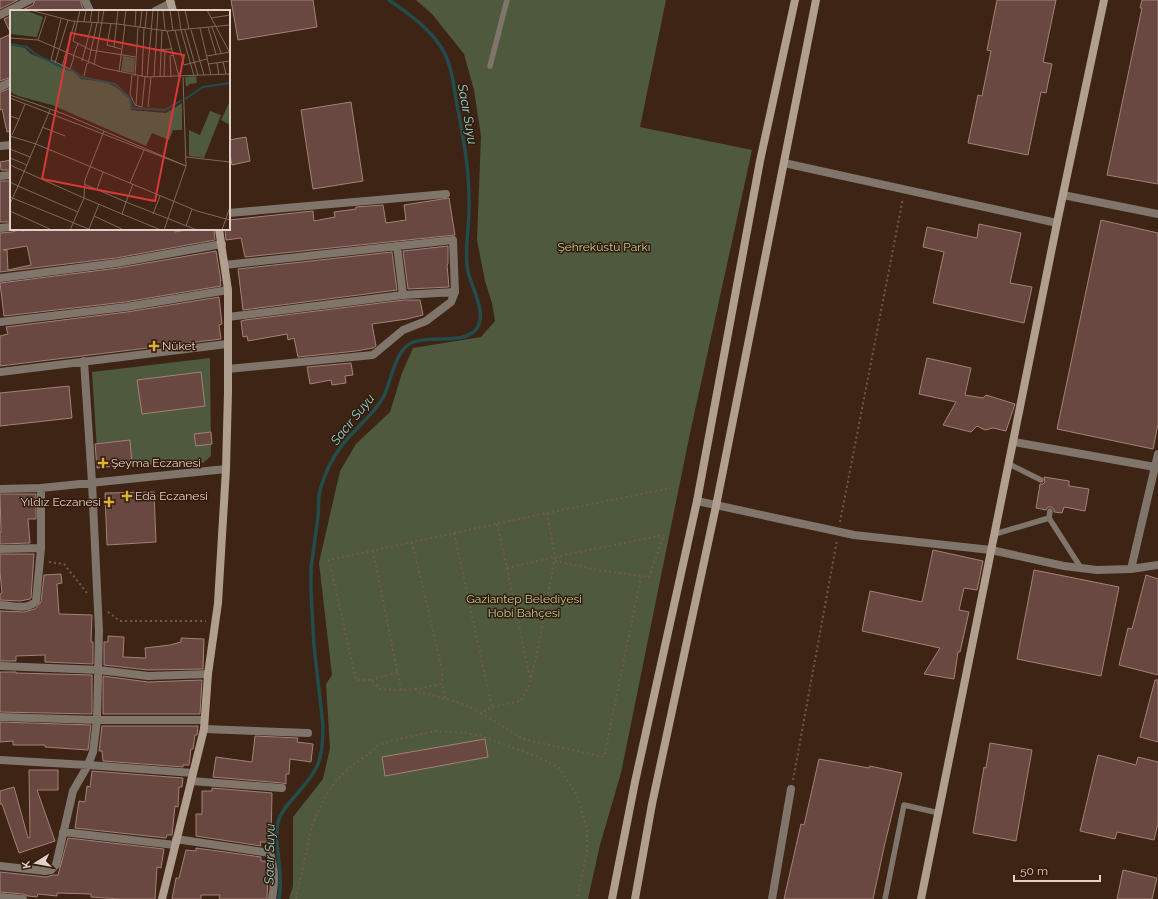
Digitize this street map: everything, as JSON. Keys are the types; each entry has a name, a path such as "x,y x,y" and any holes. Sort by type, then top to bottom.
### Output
{"street":[{"path":"0,14 30,0"},
{"path":"85,0 90,10"},
{"path":"612,899 635,782 697,501 760,161 795,0"},
{"path":"635,899 652,804 716,506 816,0"},
{"path":"921,899 1057,223 1104,0"},
{"path":"158,10 171,5"},
{"path":"0,87 10,82"},
{"path":"0,146 10,145"},
{"path":"784,163 1057,223"},
{"path":"0,176 10,175"},
{"path":"230,213 446,194"},
{"path":"1063,195 1158,214"},
{"path":"0,228 10,227"},
{"path":"162,899 204,729 208,674 218,603 226,469 228,369 228,290 219,230"},
{"path":"224,265 453,240 455,292 451,302 426,321 403,330 373,355 228,369"},
{"path":"0,278 117,263 222,244"},
{"path":"398,246 403,295"},
{"path":"0,322 126,307 228,290"},
{"path":"228,317 403,295 455,292"},
{"path":"0,372 227,344"},
{"path":"0,866 45,871 51,870 56,865 73,791 88,765 93,752 97,720 99,670 98,606 84,361"},
{"path":"1014,442 1155,467"},
{"path":"1131,569 1158,454"},
{"path":"0,489 41,488 226,469"},
{"path":"0,605 28,607 32,606 36,602 38,596 41,548 41,488"},
{"path":"697,501 854,536 991,550 1064,566 1098,570 1131,569 1158,565"},
{"path":"0,549 41,548"},
{"path":"0,666 99,670 148,676 208,674"},
{"path":"0,718 204,720"},
{"path":"204,729 308,733"},
{"path":"0,760 88,765 282,788"},
{"path":"772,899 791,789"},
{"path":"63,832 176,842 270,853 274,867 275,883 272,899"},
{"path":"0,897 23,899"}],"lane":[{"path":"490,66 507,0"},
{"path":"1009,464 1041,480"},
{"path":"1050,511 1049,518 1081,568"},
{"path":"995,534 1049,518"},
{"path":"885,899 904,806 938,813"}],"path":[{"path":"791,789 838,532 905,189"},
{"path":"398,672 371,680 356,680 329,560 547,513 672,488"},
{"path":"481,713 492,707 521,701 528,686 538,649 555,561 547,513"},
{"path":"497,524 530,679"},
{"path":"454,533 492,707"},
{"path":"507,568 664,535 649,577 598,570 555,561"},
{"path":"412,542 442,670 442,684 445,698"},
{"path":"372,551 402,690"},
{"path":"40,561 64,564 98,606 120,621 216,620"},
{"path":"416,690 416,692 445,698 467,705 522,740 604,757 641,577"},
{"path":"371,680 380,689 416,690 442,684"},
{"path":"296,899 312,825 324,799 336,781 351,766 369,754 377,746 390,741 435,731 465,732 482,736 536,756 559,768 577,795 587,829 587,851 577,899"}],"green space":[{"path":"416,0 666,0 640,127 752,150 689,438 621,773 600,845 588,899 289,899 293,886 293,817 323,779 330,748 326,684 332,675 319,563 340,471 356,444 390,412 402,373 413,348 481,337 495,321 477,240 481,136 474,90 464,54 432,14"},
{"path":"210,358 211,456 203,463 98,466 92,372"}],"building":[{"path":"0,0 18,0 0,9"},
{"path":"35,0 80,0 84,10 22,10 33,5"},
{"path":"231,0 313,0 317,27 238,40"},
{"path":"997,0 1056,0 1043,62 1052,64 1046,93 1041,92 1028,155 968,143 978,95 982,96 991,51 987,50"},
{"path":"1142,0 1158,0 1158,184 1107,175 1142,8 1140,8"},
{"path":"10,16 10,32 4,19"},
{"path":"10,34 10,77 0,81 0,39"},
{"path":"10,88 10,131 7,132 2,109 0,110 0,92"},
{"path":"351,102 363,181 313,189 301,110"},
{"path":"246,137 250,161 232,165 230,156 230,140"},
{"path":"10,160 10,170 1,170 0,162"},
{"path":"0,181 10,181 10,222 0,222"},
{"path":"449,198 455,235 245,257 241,238 226,240 225,230 230,230 230,220 313,211 314,221 335,217 334,212 356,209 356,207 383,205 386,223 406,220 404,205"},
{"path":"1101,220 1158,233 1158,424 1153,449 1057,429"},
{"path":"979,224 1021,233 1010,283 1032,287 1024,323 933,303 944,252 923,247 927,227 977,238"},
{"path":"19,230 174,230 175,232 186,230 214,230 215,240 116,258 0,272 0,233","holes":["27,246 31,265 8,270 7,250 3,250"]},
{"path":"448,246 447,265 449,287 408,289 403,251"},
{"path":"216,251 221,286 125,302 4,316 0,283 118,268"},
{"path":"392,252 397,290 243,310 238,269"},
{"path":"219,297 222,324 219,325 221,339 0,366 0,336 8,334 6,327 127,312"},
{"path":"404,300 420,300 423,315 372,324 376,346 373,348 298,357 294,338 288,340 287,334 248,341 247,336 243,337 241,321 245,320"},
{"path":"927,358 971,368 965,395 983,398 986,395 1015,404 1006,431 993,428 985,430 977,426 971,432 943,425 956,402 919,394"},
{"path":"351,363 353,375 345,376 346,383 332,385 331,380 310,384 307,367"},
{"path":"201,372 205,406 142,414 137,380"},
{"path":"69,386 72,418 0,426 0,393"},
{"path":"211,432 212,444 196,446 194,434"},
{"path":"130,440 132,464 97,468 95,444"},
{"path":"1044,477 1069,481 1069,486 1089,489 1085,511 1064,507 1062,513 1054,512 1054,509 1051,507 1048,507 1046,510 1036,508 1040,484 1045,482"},
{"path":"154,492 156,542 107,545 105,493"},
{"path":"0,494 36,494 36,519 28,519 30,543 0,544"},
{"path":"933,550 983,561 977,590 964,588 959,610 969,612 960,652 958,652 954,679 924,674 940,648 862,631 870,591 922,602"},
{"path":"0,554 34,554 30,599 20,601 0,600 0,594 2,593"},
{"path":"1034,570 1119,587 1101,676 1017,659"},
{"path":"61,574 62,583 57,584 59,614 92,615 91,642 93,642 93,664 45,662 45,655 16,656 16,661 0,661 0,611 24,612 35,609 41,602 44,575"},
{"path":"1146,575 1158,579 1158,675 1119,665 1128,628 1132,629"},
{"path":"108,636 124,637 123,657 146,658 145,648 181,642 181,638 204,639 203,669 148,670 104,665 104,642 108,642"},
{"path":"0,672 92,675 92,714 0,712"},
{"path":"103,676 148,682 202,680 200,714 103,714"},
{"path":"1155,680 1158,680 1158,742 1140,737"},
{"path":"0,722 91,725 88,750 45,747 45,745 13,745 13,741 0,742"},
{"path":"102,726 198,726 193,749 191,749 189,765 183,765 183,767 103,761 102,751 99,751"},
{"path":"255,736 298,738 297,742 313,744 311,762 290,759 289,774 286,774 286,784 213,777 216,757 252,762"},
{"path":"485,739 488,757 385,776 382,757"},
{"path":"990,743 1032,750 1016,841 973,833 984,767 986,768"},
{"path":"1098,755 1136,765 1138,757 1158,762 1158,823 1154,840 1117,832 1115,839 1080,831"},
{"path":"819,759 869,768 870,766 902,773 873,899 784,899 801,824 804,825"},
{"path":"29,770 58,770 58,790 37,790 55,841 19,853 2,804 0,804 0,791 14,787 28,838 30,837"},
{"path":"92,771 183,778 182,787 179,787 178,807 175,806 172,835 167,835 166,838 75,828 79,801 85,802 87,786 90,787"},
{"path":"212,788 272,793 271,842 260,842 261,846 196,836 196,814 202,814 202,791 212,791"},
{"path":"68,838 164,849 161,868 157,867 155,899 120,899 91,897 91,894 57,893 57,896 38,894 37,897 0,892 0,872 46,877 58,875"},
{"path":"196,848 261,857 261,861 266,861 268,876 267,899 219,899 220,895 201,895 201,899 172,899 176,878 179,878 186,850 196,851"},
{"path":"1123,870 1157,878 1152,899 1117,899"}],"waterway":[{"name":"Sacır Suyu","path":"279,899 280,878 277,844 278,822 286,807 315,771 321,756 322,747 323,725 314,646 311,568 318,517 319,495 324,479 330,465 343,444 372,413 384,396 397,359 406,347 411,343 427,339 464,337 477,328 480,321 479,306 467,266 466,252 469,208 467,167 453,79 444,53 436,40 424,27 389,0"}],"place":[{"name":"Nüket","path":"154,346"},
{"name":"Şeyma Eczanesi","path":"103,463"},
{"name":"Eda Eczanesi","path":"127,496"},
{"name":"Yıldız Eczanesi","path":"109,502"}],"park label":[{"name":"Şehreküstü Parkı","path":"604,247"},
{"name":"Gaziantep Belediyesi Hobi Bahçesi","path":"524,606"}]}
